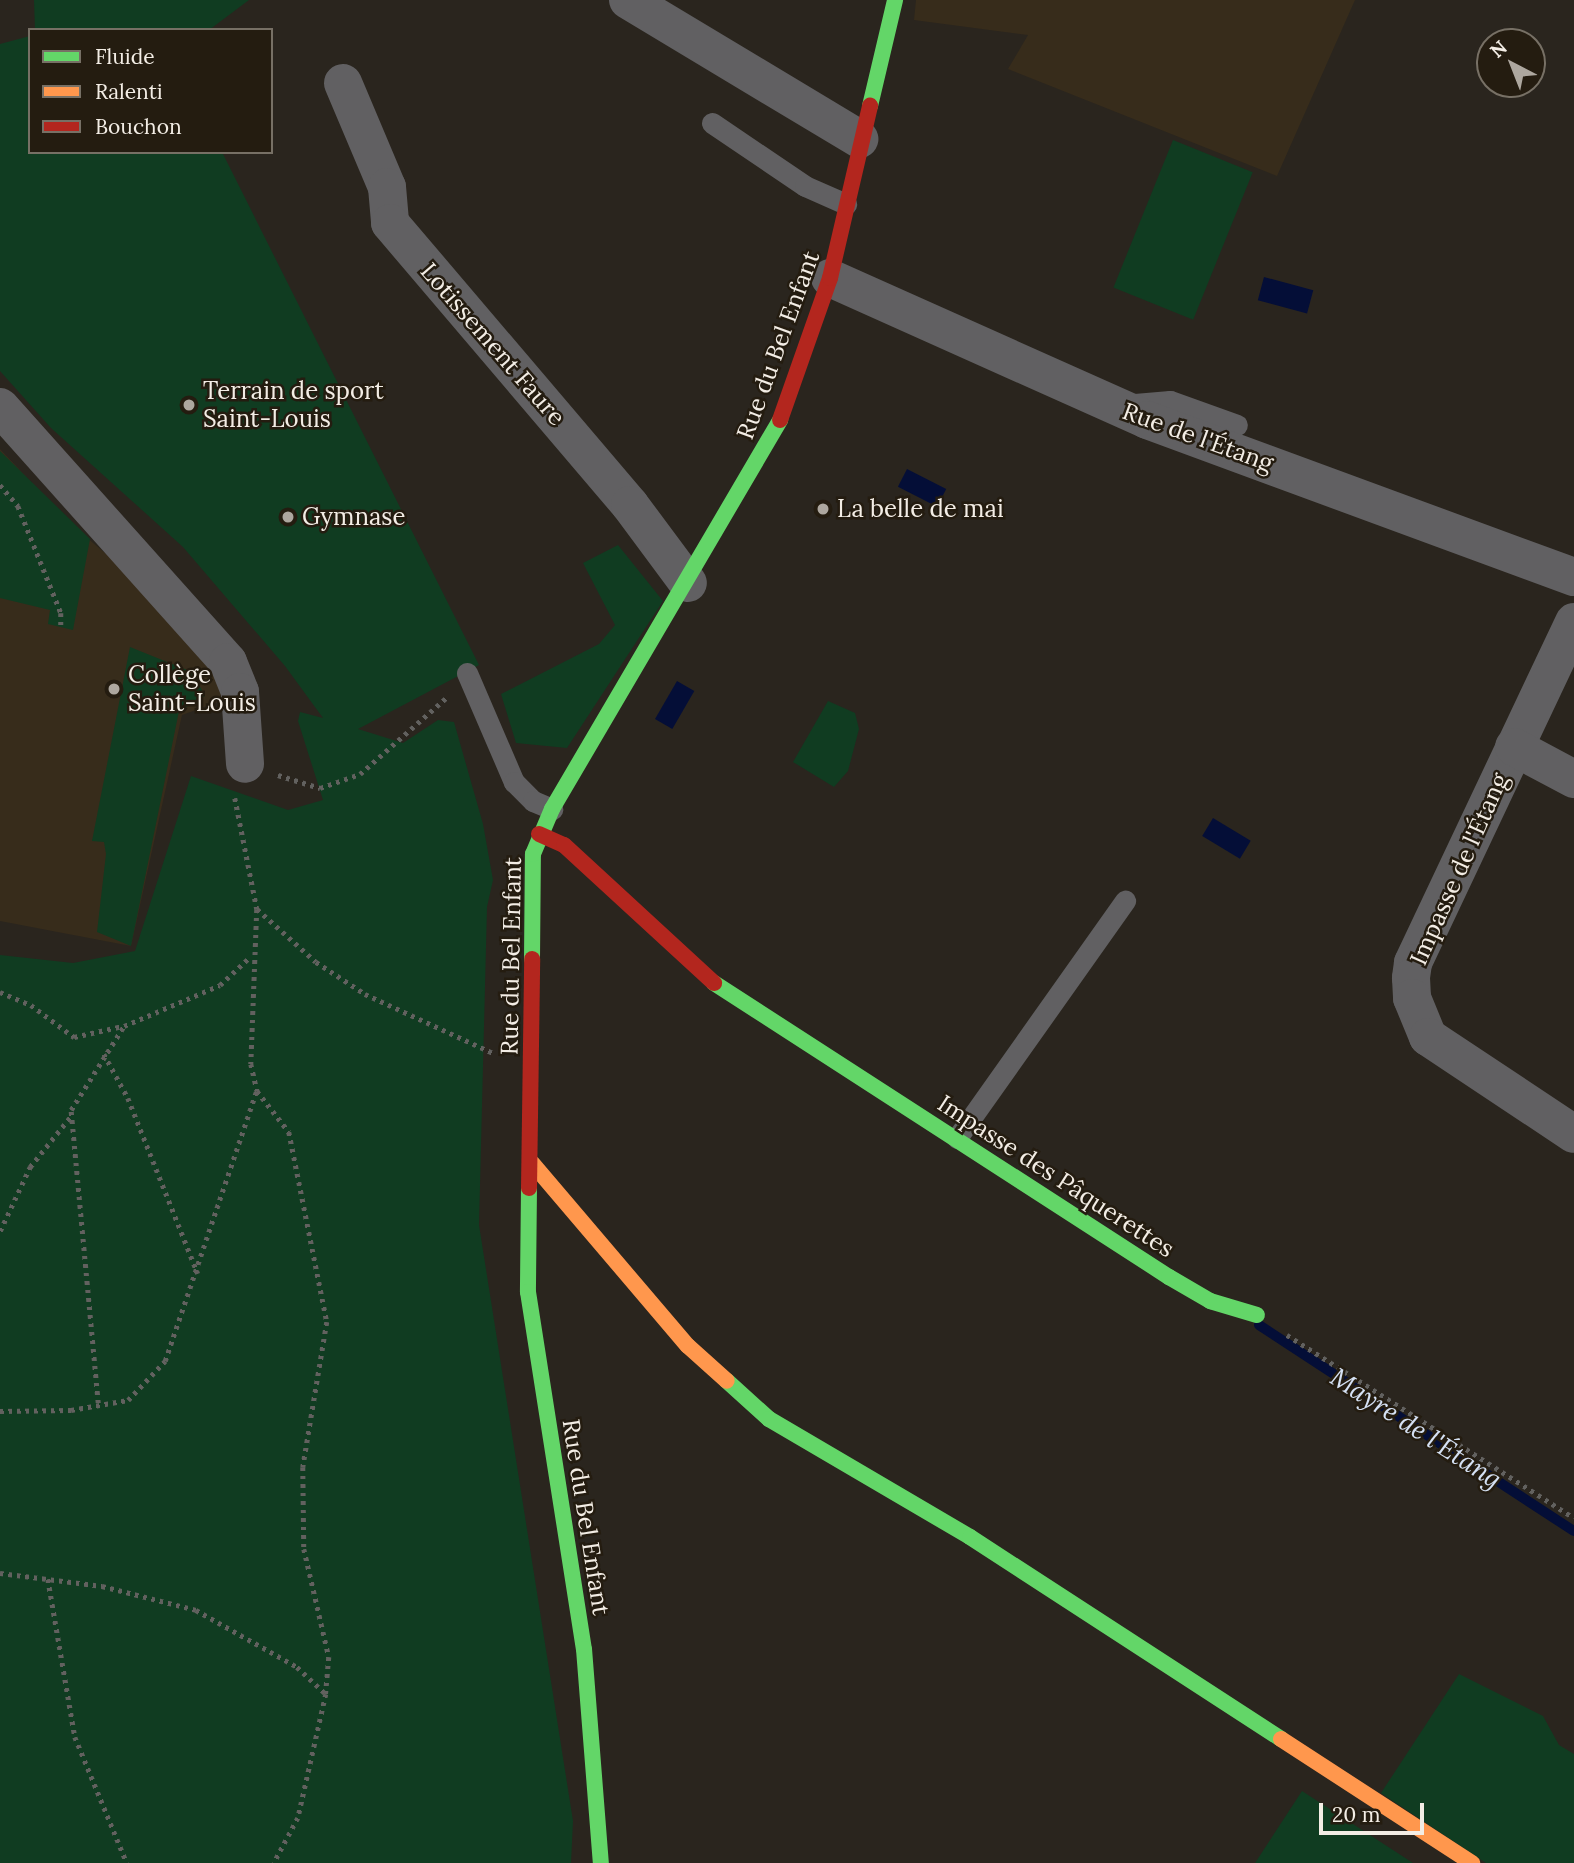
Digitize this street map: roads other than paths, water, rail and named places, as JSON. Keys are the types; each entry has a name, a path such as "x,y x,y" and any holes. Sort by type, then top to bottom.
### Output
{"street":[{"path":"628,0 859,139"},
{"name":"Rue du Bel Enfant","path":"601,1863 584,1650 528,1292 532,1163 531,880 539,834 552,809 774,437 830,278 859,139 895,0"},
{"name":"Lotissement Faure","path":"343,83 387,187 390,223 622,495 688,583"},
{"name":"Rue de l'Étang","path":"830,278 1118,408 1574,577"},
{"path":"0,407 204,628 228,662 240,692 245,764"},
{"name":"Impasse de l'Étang","path":"1574,622 1413,963 1412,998 1428,1037 1441,1049 1574,1135"},
{"path":"1514,747 1572,772"},
{"name":"Impasse des Pâquerettes","path":"539,834 564,845 718,987 1210,1301 1256,1315"},
{"path":"532,1163 688,1346 769,1419 970,1537 1472,1863"}],"lane":[{"path":"712,123 805,186 846,204"},
{"path":"1118,408 1131,400 1170,401 1237,425"},
{"path":"467,673 514,782 533,802 552,809"},
{"path":"957,1138 1125,901"}],"water":[{"path":"1264,277 1313,290 1307,313 1258,300"},
{"path":"907,469 946,489 937,507 898,487"},
{"path":"677,681 694,691 672,729 655,719"},
{"path":"1213,818 1251,841 1240,859 1202,836"}],"waterway":[{"name":"Mayre de l'Étang","path":"1259,1325 1574,1531"}],"place":[{"name":"Terrain de sport Saint-Louis","path":"189,405"},
{"name":"La belle de mai","path":"823,509"},
{"name":"Gymnase","path":"288,517"},
{"name":"Collège Saint-Louis","path":"114,689"}]}
